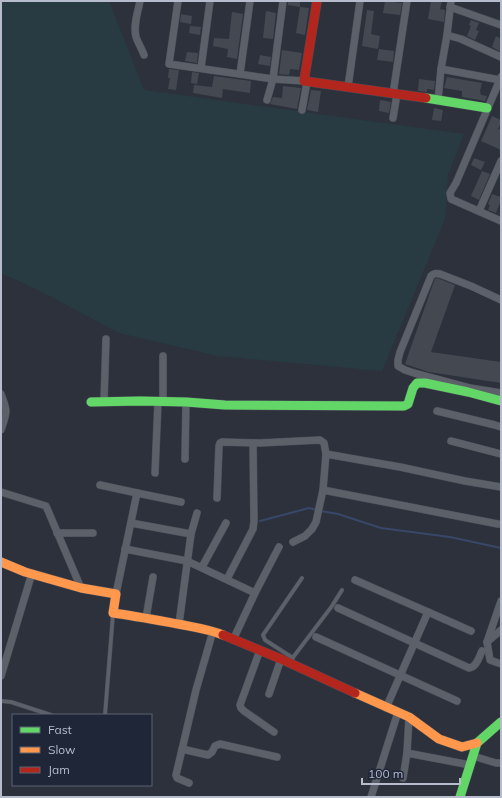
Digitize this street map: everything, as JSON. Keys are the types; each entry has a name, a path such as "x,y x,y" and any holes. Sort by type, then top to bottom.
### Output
{"street":[{"path":"140,1 136,25 136,38 144,55"},
{"path":"178,1 169,64 273,79 348,87 487,108"},
{"path":"201,68 210,1"},
{"path":"240,74 250,1"},
{"path":"267,100 273,79 283,1"},
{"path":"302,110 317,1"},
{"path":"348,87 360,1"},
{"path":"393,118 407,1"},
{"path":"438,100 451,4 501,25"},
{"path":"447,35 461,39 501,57"},
{"path":"441,69 500,79 450,193 451,199 501,221"},
{"path":"479,211 501,160"},
{"path":"501,300 471,286 434,273 431,276 398,360 398,366 414,374 470,388 501,393"},
{"path":"104,401 106,339"},
{"path":"155,472 163,356"},
{"path":"91,402 186,402 225,405 404,406 408,404 413,386 417,383 424,383 468,392 501,401"},
{"path":"1,394 7,411 2,422 1,430"},
{"path":"185,459 186,402"},
{"path":"436,411 501,427"},
{"path":"217,498 220,442 253,443 320,440 324,443 326,454 323,490 316,522 305,536 293,542"},
{"path":"452,441 501,454"},
{"path":"226,579 253,529 253,443"},
{"path":"326,454 501,487"},
{"path":"100,485 181,502"},
{"path":"323,490 498,524"},
{"path":"1,492 46,506 81,588"},
{"path":"137,493 113,613 213,631 288,660 323,679 409,717 439,739 462,747 478,743"},
{"path":"179,624 191,534 197,513"},
{"path":"131,523 191,534"},
{"path":"202,567 226,523"},
{"path":"57,533 93,533"},
{"path":"233,640 279,547"},
{"path":"125,549 187,560 255,593"},
{"path":"2,564 81,588 116,594"},
{"path":"1,676 32,574"},
{"path":"146,618 153,577"},
{"path":"355,580 471,631"},
{"path":"501,601 487,642 490,660 501,664"},
{"path":"338,608 469,668 476,665 482,651"},
{"path":"386,708 428,612"},
{"path":"487,642 501,630"},
{"path":"189,783 177,778 176,775 196,690 213,631"},
{"path":"316,637 457,701"},
{"path":"260,650 240,705 244,711 274,732"},
{"path":"269,694 288,660"},
{"path":"371,797 398,712"},
{"path":"403,778 407,753 409,717"},
{"path":"460,797 478,743 501,722"},
{"path":"182,749 208,755 212,752 216,745 220,744 277,757"},
{"path":"407,753 470,765"},
{"path":"473,756 501,764"}],"lane":[{"path":"302,578 263,635 265,640 288,660 332,606 342,590"},
{"path":"105,714 113,613"},
{"path":"1,701 10,702 48,714"}],"shaded area":[{"path":"1,1 109,1 144,90 464,134 448,175 445,219 382,371 218,356 119,333 42,292 1,273"}],"building":[{"path":"288,1 300,1 300,7 288,5"},
{"path":"385,1 402,3 400,15 383,13"},
{"path":"431,1 442,1 440,9 445,10 444,22 428,19"},
{"path":"300,7 309,8 305,35 296,33"},
{"path":"367,10 374,11 371,34 380,36 378,49 362,46"},
{"path":"266,11 276,13 273,39 263,38"},
{"path":"232,12 243,14 237,59 227,57 228,49 213,46 214,38 229,39"},
{"path":"181,14 192,16 191,24 180,22"},
{"path":"471,20 479,23 476,30 479,31 475,40 467,36 471,26 469,25"},
{"path":"190,26 201,27 200,35 189,33"},
{"path":"496,36 501,39 501,52 492,47"},
{"path":"379,49 394,51 393,62 377,60"},
{"path":"282,50 302,53 299,70 290,69 289,75 279,74"},
{"path":"187,52 198,53 197,63 185,61"},
{"path":"260,55 271,57 270,66 258,64"},
{"path":"169,69 179,70 176,90 168,89 170,78 168,78"},
{"path":"192,72 199,73 197,84 191,83"},
{"path":"214,76 251,81 250,93 223,89 222,98 193,93 194,85 212,87"},
{"path":"447,77 482,83 480,91 481,95 487,96 485,101 462,97 462,91 444,88"},
{"path":"419,79 435,81 434,90 427,89 427,92 418,91"},
{"path":"283,86 301,88 297,109 270,104 273,97 282,98"},
{"path":"311,90 321,91 318,112 307,110"},
{"path":"380,100 391,102 389,113 379,111"},
{"path":"434,108 443,110 441,121 432,120"},
{"path":"492,116 501,120 498,129 501,130 501,150 481,141"},
{"path":"474,158 485,162 481,170 471,165"},
{"path":"482,171 490,174 479,200 471,196"},
{"path":"492,194 501,197 496,213 488,210 490,205 488,204"},
{"path":"437,278 455,285 431,352 501,362 501,383 429,372 405,364 433,284"}],"waterway":[{"path":"260,521 309,508 317,510"},
{"path":"321,511 338,514 381,528 450,537 501,548"}],"traffic: fast":[{"path":"426,98 487,108"},
{"path":"91,402 140,401 225,405 404,406 408,404 413,388 417,383 425,383 468,392 501,401"},
{"path":"460,797 477,743 501,722"}],"traffic: slow":[{"path":"1,562 25,572 81,588 116,594 113,613 195,627 223,635"},
{"path":"355,693 409,717 439,739 462,747 477,743"}],"traffic: jam":[{"path":"317,1 304,81 426,98"},
{"path":"223,635 281,659 355,693"}]}
